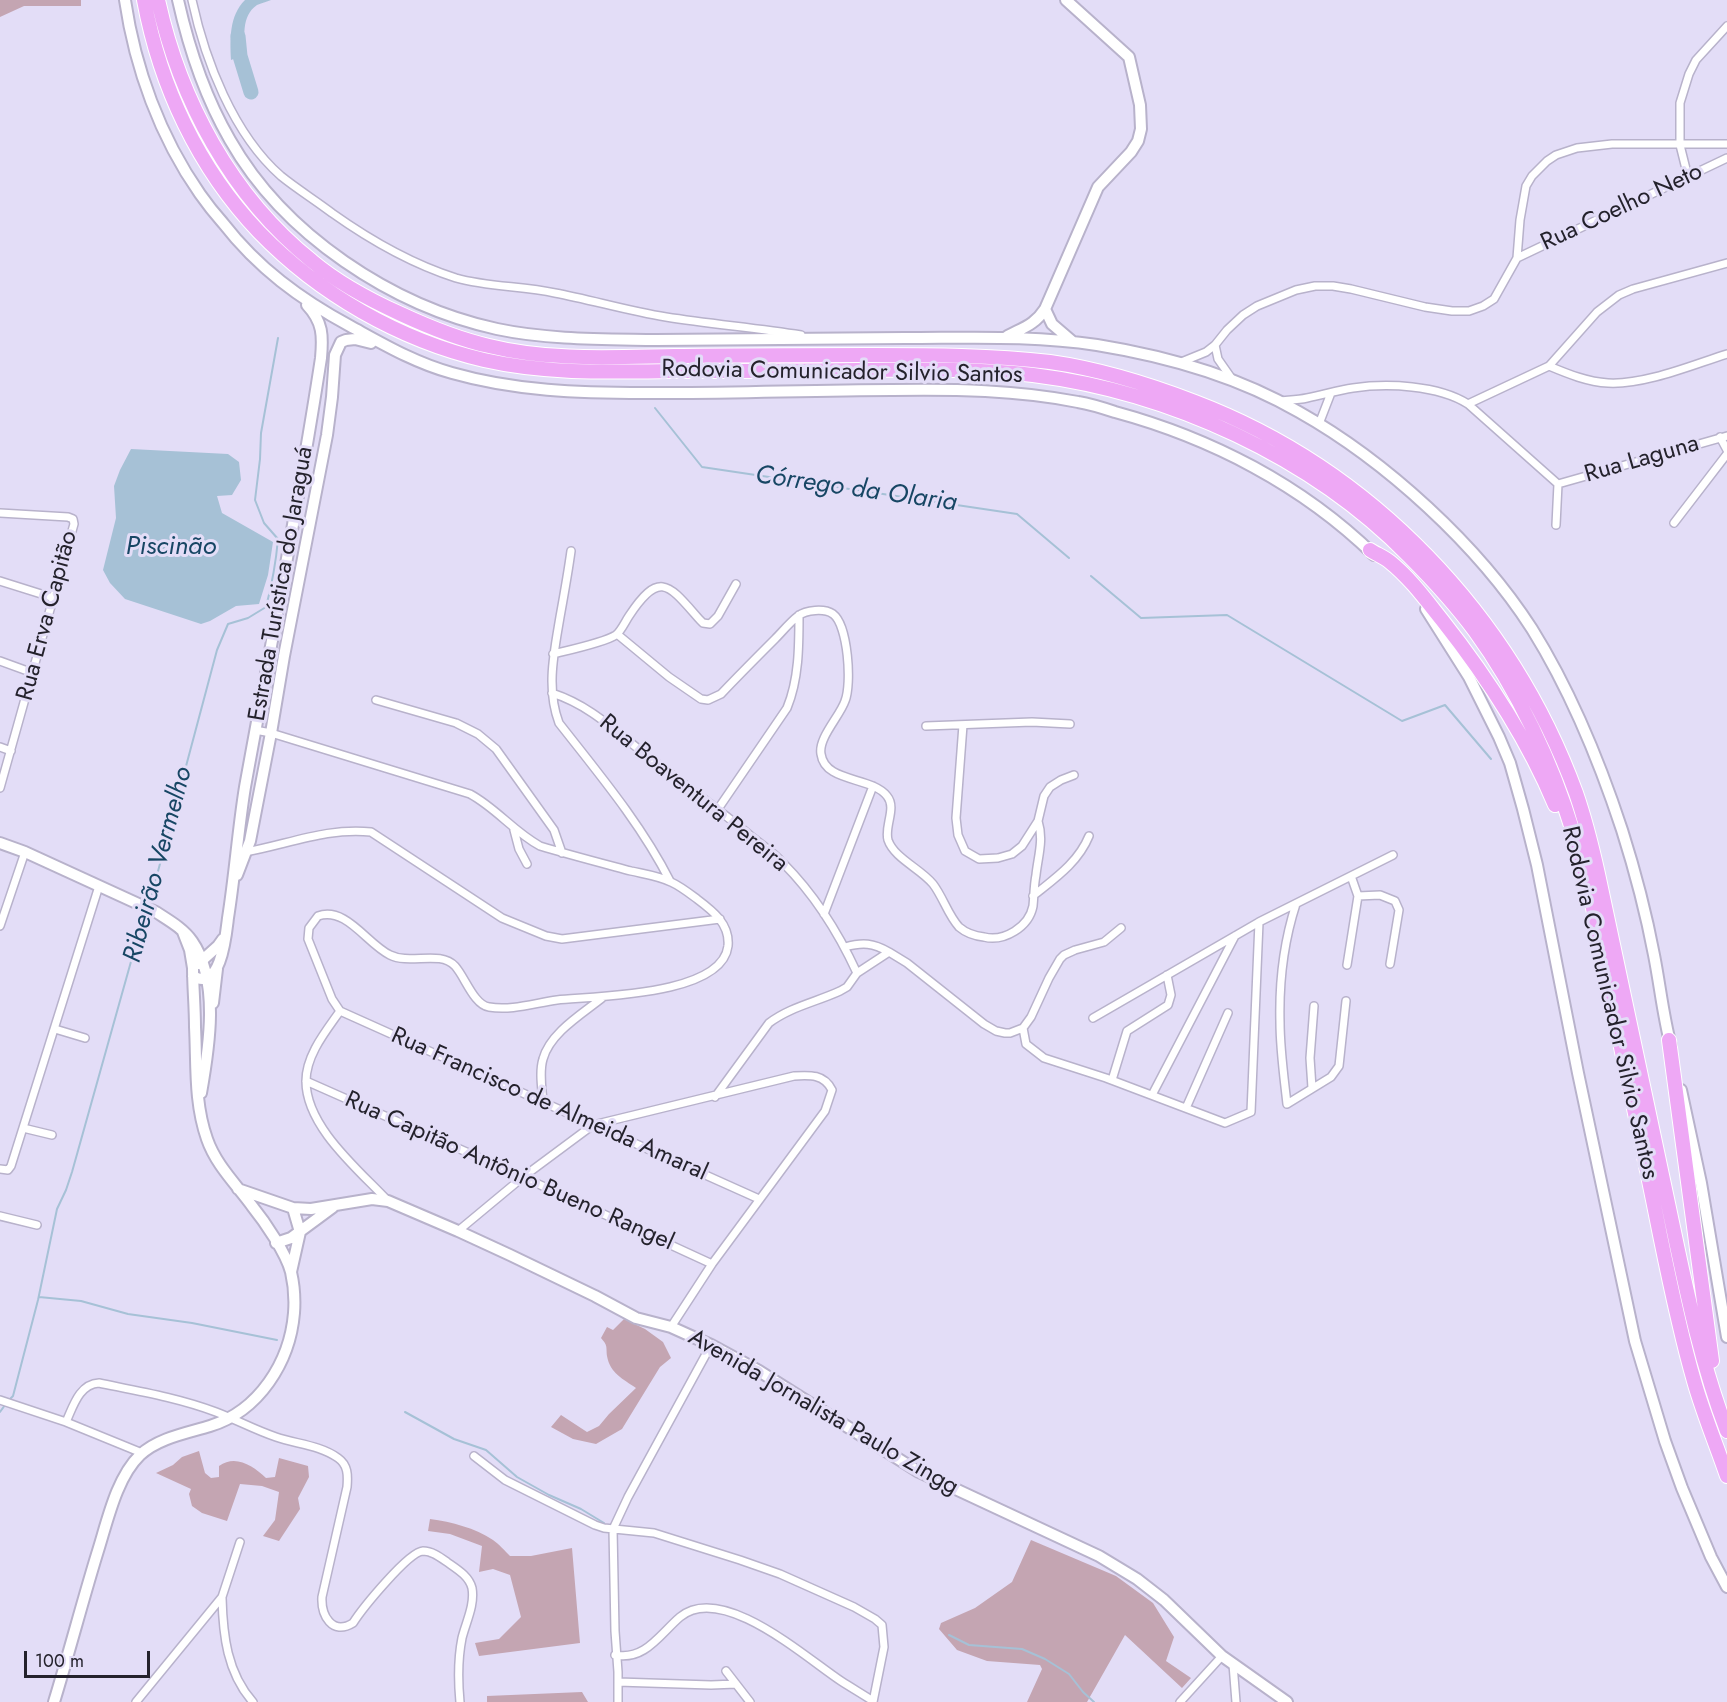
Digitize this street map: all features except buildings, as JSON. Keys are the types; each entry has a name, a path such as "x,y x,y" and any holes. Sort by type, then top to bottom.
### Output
{"highway":[{"name":"Rodovia Comunicador Silvio Santos","path":"144,0 152,38 164,77 197,149 216,179 249,221 279,252 322,288 399,330 461,354 505,364 559,370 967,370 1034,375 1096,386 1173,408 1273,453 1334,492 1405,551 1469,623 1492,657 1526,717 1554,776 1575,836 1597,926 1684,1343 1705,1415 1727,1476"},
{"name":"Rodovia Comunicador Silvio Santos","path":"158,0 185,91 204,128 239,185 262,213 305,255 335,277 386,307 432,328 489,346 560,356 960,355 1053,363 1087,369 1178,395 1217,410 1258,430 1325,469 1363,497 1405,534 1459,590 1512,663 1534,700 1557,747 1576,794 1590,838 1598,874 1683,1276 1720,1414 1727,1431"},
{"path":"1370,550 1389,561 1411,583 1452,632 1486,678 1528,748 1561,817 1575,836"},
{"path":"1669,1040 1720,1414"}],"main road":[{"path":"125,0 129,29 145,83 166,137 199,194 242,246 275,278 338,319 417,362 500,385 543,390 669,393 934,389 1007,393 1080,402 1171,429 1217,448 1269,474 1346,528 1408,587 1426,609 1469,677 1510,763 1537,865 1635,1341 1663,1435 1682,1488 1711,1557 1727,1587"},
{"path":"178,0 199,74 226,133 269,194 305,230 337,256 393,291 421,304 476,324 547,336 612,340 1004,338 1074,342 1128,351 1208,371 1278,401 1319,424 1375,462 1411,492 1456,535 1506,593 1531,628 1582,727 1623,832 1654,954 1669,1040 1700,1174 1727,1338"},
{"path":"1004,338 1034,322 1045,309 1098,187 1131,152 1138,141 1141,129 1141,117 1129,57 1066,0"},
{"name":"Estrada Turística do Jaraguá","path":"210,1018 217,969 226,936 233,886 241,852 255,730 300,490 322,348 321,328 316,314 294,292"},
{"path":"1045,309 1052,324 1074,342"},
{"name":"Estrada Turística do Jaraguá","path":"241,852 250,841 271,733 327,435 337,348 341,342 355,339 393,350"},
{"path":"0,843 25,852 156,912 190,938 202,960 210,1018 198,1105"},
{"path":"54,1702 89,1580 115,1498 126,1472 142,1453 176,1436 212,1426 230,1418 255,1399 281,1363 286,1351 294,1312 291,1272 253,1207 215,1158 207,1140 198,1105 195,1073 193,972 190,950 183,932"},
{"path":"193,972 226,936"},
{"path":"193,972 200,979 206,979 217,969"},
{"name":"Avenida Jornalista Paulo Zingg","path":"238,1189 293,1208 312,1209 355,1200 388,1201 458,1230 617,1308 640,1312 656,1323 671,1327 711,1345 786,1388 920,1472 1099,1556 1137,1579 1164,1600 1222,1656 1287,1702"},
{"path":"253,1207 256,1200 265,1199"},
{"name":"Avenida Jornalista Paulo Zingg","path":"276,1243 291,1238 335,1205"},
{"path":"291,1272 300,1232 293,1208"}],"street":[{"path":"192,0 207,55 238,122 256,149 280,175 295,187 386,248 455,277 476,282 556,293 664,317 828,339"},
{"path":"1688,177 1680,145 1680,103 1696,60 1727,26"},
{"path":"1179,363 1215,345 1243,315 1257,306 1296,290 1316,286 1342,287 1425,307 1452,311 1469,311 1484,306 1494,299 1517,258 1526,186 1532,176 1547,161 1565,152 1612,144 1727,144"},
{"name":"Rua Coelho Neto","path":"1517,258 1727,158"},
{"path":"1468,404 1549,366 1597,312 1619,295 1727,263"},
{"path":"1215,345 1218,359 1234,381"},
{"path":"1549,366 1589,380 1621,383 1727,354"},
{"path":"1278,401 1305,399 1353,388 1404,386 1443,394 1468,404 1558,484 1556,525"},
{"path":"1319,424 1331,393"},
{"path":"1674,523 1727,452 1724,436"},
{"name":"Rua Laguna","path":"1558,484 1724,436"},
{"name":"Rua Erva Capitão","path":"0,513 68,517 73,519 74,524 0,788"},
{"path":"571,551 553,654 552,693 555,711 559,723 637,825 670,881"},
{"path":"0,581 54,598"},
{"path":"553,654 617,634 635,606 654,587 673,591 700,620 710,624 718,616 736,584"},
{"path":"617,634 669,677 701,699 708,700 721,694 799,615 821,610 835,616 843,632 849,689 843,707 821,744 823,762 834,772 873,786 886,794 891,805 887,830 893,849 933,885 958,926 966,932 987,938 999,937 1014,932 1022,926 1032,911 1041,839 1038,821"},
{"path":"718,809 787,708 793,693 796,675 799,615"},
{"path":"0,662 33,673"},
{"name":"Rua Boaventura Pereira","path":"552,693 578,703 606,721 649,758 718,809 782,862 824,914 845,947 857,973"},
{"path":"376,700 456,723 478,734 496,749 554,830 562,853"},
{"path":"926,726 1032,722 1070,724"},
{"path":"963,725 956,818 958,835 965,850 979,859 998,858 1012,854 1022,846 1038,821 1044,796 1050,787 1074,775"},
{"path":"255,730 470,794 481,800 524,837 540,846 670,881 696,898 725,926 727,951 720,964 711,972 680,985 603,998 558,1000 497,1008 485,1006 478,1001 459,971 450,962 433,958 408,960 391,956 342,918 331,913 318,916 309,928 308,939 332,999 340,1011 315,1050 309,1065 306,1081 308,1096 318,1122 330,1141 388,1201"},
{"path":"0,747 11,750"},
{"path":"824,914 873,786"},
{"path":"514,829 519,849 528,864"},
{"path":"241,852 322,834 356,830 370,832 502,918 539,934 562,939 720,919"},
{"path":"1033,896 1066,869 1084,848 1089,836"},
{"path":"0,926 25,852"},
{"path":"1093,1018 1259,922 1393,855"},
{"path":"1347,965 1358,896 1351,876"},
{"path":"0,1169 10,1169 99,886"},
{"path":"1358,896 1380,895 1395,901 1399,910 1390,964"},
{"path":"1296,904 1287,931 1280,993 1280,1024 1287,1104 1331,1077 1339,1066 1346,1001"},
{"path":"1023,1028 1026,1044 1044,1058 1112,1080 1224,1123 1251,1112 1259,922"},
{"path":"845,947 867,943 889,952 907,963 965,1010 996,1031 1010,1033 1023,1028 1031,1017 1060,959 1075,950 1104,942 1121,928"},
{"path":"1152,1095 1235,936"},
{"path":"715,1097 769,1023 779,1015 840,992 847,987 857,973 889,952"},
{"path":"1112,1080 1127,1031 1168,1005 1171,995 1167,975"},
{"path":"543,1102 541,1070 548,1046 556,1035 603,998"},
{"path":"1312,1088 1310,1058 1314,1006"},
{"name":"Rua Francisco de Almeida Amaral","path":"340,1011 759,1199"},
{"path":"1186,1108 1228,1013"},
{"path":"55,1029 85,1038"},
{"path":"458,1230 523,1177 593,1125 794,1076 817,1075 823,1078 830,1084 832,1090 825,1111 712,1264 671,1327"},
{"name":"Rua Capitão Antônio Bueno Rangel","path":"306,1081 712,1264"},
{"path":"23,1128 52,1135"},
{"path":"0,1216 38,1225"},
{"path":"618,1702 613,1529 628,1497 711,1345"},
{"path":"66,1422 80,1393 92,1384 99,1383 191,1403 260,1432 339,1458 348,1474 347,1486 322,1597 324,1616 330,1623 341,1626 353,1623 378,1589 412,1555 419,1552 426,1551 434,1554 461,1571 470,1581 472,1601 459,1655 460,1702"},
{"path":"0,1400 66,1422 142,1453"},
{"path":"474,1456 505,1480 595,1525 654,1533 740,1560 780,1574 854,1607 882,1625 884,1647 873,1701 842,1682 775,1633 748,1619 707,1608 698,1607 681,1616 642,1652 633,1656 615,1655"},
{"path":"240,1542 222,1597 223,1624 234,1673 244,1692 253,1702"},
{"path":"136,1702 222,1597"},
{"path":"1180,1702 1222,1656"},
{"path":"1233,1664 1236,1702"},
{"path":"726,1671 750,1702"},
{"path":"618,1682 736,1684"}],"shaded area":[{"path":"0,0 81,0 81,6 24,6 0,17"},
{"path":"624,1319 645,1329 663,1342 671,1358 660,1367 622,1429 596,1444 573,1439 551,1427 561,1415 587,1432 599,1426 636,1388 611,1367 606,1345 601,1338 607,1327 613,1330"},
{"path":"199,1451 205,1473 211,1478 219,1477 219,1466 232,1461 244,1463 256,1469 266,1478 275,1477 279,1458 308,1466 309,1477 298,1498 300,1509 279,1541 263,1536 275,1520 279,1492 262,1486 240,1484 227,1521 202,1513 192,1506 189,1494 191,1489 156,1473 173,1465 182,1457"},
{"path":"430,1519 479,1532 495,1542 510,1556 531,1556 572,1548 580,1643 479,1656 475,1643 499,1639 521,1617 510,1575 493,1569 479,1572 482,1546 450,1534 428,1531"},
{"path":"1031,1540 1116,1576 1153,1603 1174,1637 1166,1661 1191,1678 1182,1688 1125,1635 1087,1702 1027,1702 1042,1669 1040,1665 987,1661 957,1650 939,1629 941,1623 975,1608 1012,1582"},
{"path":"582,1692 588,1702 487,1702 487,1696"}],"water":[{"path":"245,0 271,0 257,5 248,15 245,28 246,54 231,60 233,20"},
{"name":"Piscinão","path":"131,449 228,454 239,462 241,480 232,495 217,496 222,513 273,542 268,575 259,604 236,606 201,624 125,599 110,583 103,570 116,518 114,486"}],"waterway":[{"name":"Ribeirão Vermelho","path":"238,36 240,56 251,92"},
{"name":"Ribeirão Vermelho","path":"149,905 217,650 228,624 248,618 266,607 270,590 278,539 264,523 255,500 261,433 278,338"},
{"name":"Córrego da Olaria","path":"655,408 702,467 1017,514 1069,558"},
{"name":"Córrego da Olaria","path":"1091,576 1141,618 1227,615 1402,721 1445,705 1491,759"},
{"name":"Ribeirão Vermelho","path":"9,1400 13,1396 38,1300 57,1209 72,1172 147,910"},
{"path":"39,1297 81,1301 128,1314 192,1323 277,1340"},
{"name":"Ribeirão Vermelho","path":"0,1412 5,1405"},
{"path":"405,1412 454,1439 486,1450 517,1477 604,1523"},
{"path":"949,1635 969,1645 1022,1649 1045,1659 1069,1674 1094,1702"}]}
